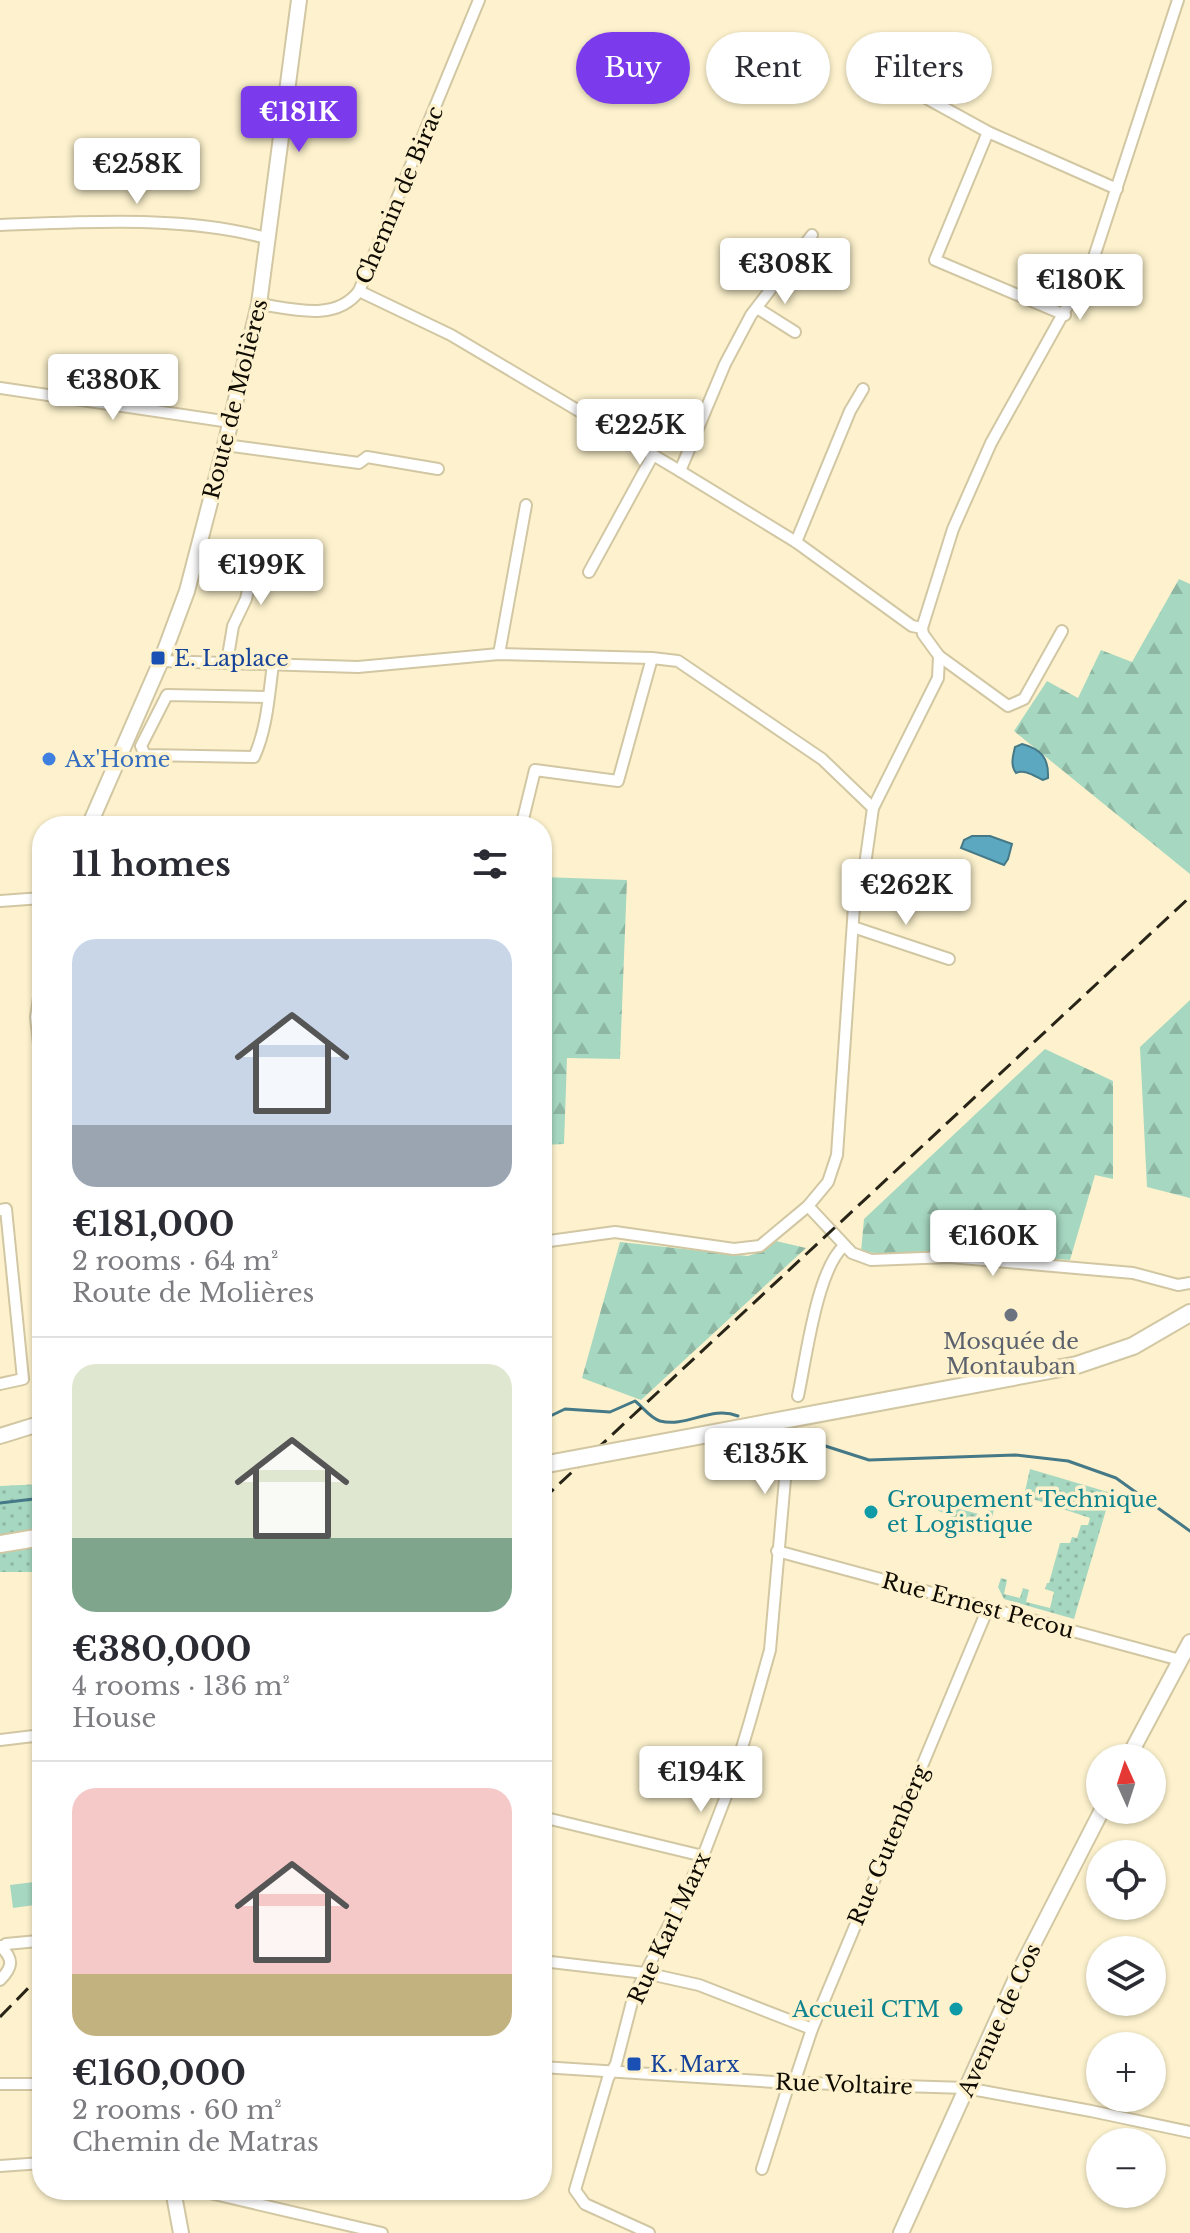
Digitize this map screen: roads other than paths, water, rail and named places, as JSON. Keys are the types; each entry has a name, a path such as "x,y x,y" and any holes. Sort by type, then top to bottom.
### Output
{"main road":[{"name":"Route de Molières","path":"93,816 161,661 187,591 225,445 259,304 299,0"},
{"path":"552,1463 1077,1365 1133,1346 1190,1313"},
{"path":"0,1436 32,1426"},
{"path":"0,1544 32,1541"},
{"path":"1135,1744 1190,1642"},
{"name":"Avenue de Cos","path":"901,2233 1018,1974 1095,1824"},
{"path":"175,2200 181,2233"}],"street":[{"name":"Chemin de Birac","path":"259,304 334,310 347,305 359,291 479,0"},
{"path":"1062,631 1024,699 1008,706 939,656 922,628 953,529 991,443 1093,260 1178,0"},
{"path":"937,104 988,132 1117,189"},
{"path":"988,132 935,260 1065,315"},
{"path":"0,225 99,222 195,226 269,239"},
{"path":"680,471 725,364 757,308 812,235"},
{"path":"359,291 451,335 680,471 796,542 912,626 922,628"},
{"path":"757,308 795,332"},
{"path":"0,388 230,422"},
{"path":"796,542 850,411 863,389"},
{"path":"225,445 359,463 367,457 438,469"},
{"path":"589,572 653,455"},
{"path":"499,654 526,505"},
{"path":"227,662 233,626 249,587 254,547"},
{"path":"161,661 358,667 499,654 652,658 686,665 822,759 873,808"},
{"path":"552,1241 615,1232 734,1249 753,1248 768,1241 808,1206 828,1182 837,1155 853,927 873,808 938,678 939,656"},
{"path":"524,816 535,770 618,781 652,658"},
{"path":"268,697 167,695 141,746 145,755 254,757 260,745 268,697 273,664"},
{"path":"0,901 32,899"},
{"path":"853,927 949,959"},
{"path":"808,1206 852,1253 871,1260 950,1257 1133,1273 1178,1285 1190,1283"},
{"path":"0,1210 6,1209 23,1379 0,1384"},
{"path":"798,1396 826,1272 836,1253 844,1246"},
{"name":"Rue Karl Marx","path":"649,2233 585,2204 575,2190 633,1998 703,1856 733,1778 770,1650 788,1445"},
{"name":"Rue Ernest Pecou","path":"777,1551 1180,1660"},
{"name":"Rue Gutenberg","path":"762,2169 787,2090 988,1608"},
{"path":"0,1740 32,1736"},
{"path":"552,1819 703,1856"},
{"path":"0,1980 11,1969 10,1955 1,1947 32,1942"},
{"path":"552,1962 645,1973 699,1985 812,2029"},
{"name":"Rue Voltaire","path":"552,2068 792,2083 966,2088 1190,2132"},
{"path":"0,2084 32,2084"},
{"path":"0,2166 32,2164"},
{"path":"240,2200 382,2233"}],"water":[{"path":"1022,744 1042,755 1048,778 1043,780 1026,772 1016,773 1013,754 1015,747"},
{"path":"972,836 990,836 1012,844 1004,865 961,848 964,840"}],"waterway":[{"path":"552,1415 565,1409 610,1412 635,1401 660,1421 680,1422 718,1413 738,1416"},
{"path":"791,1435 869,1460 1015,1455 1068,1461 1116,1478 1190,1531"},
{"path":"0,1503 32,1499"}],"railway":[{"path":"552,1491 1190,897"},
{"path":"0,2017 32,1984"}],"place":[{"name":"E. Laplace","path":"158,658"},
{"name":"Ax'Home","path":"49,759"},
{"name":"Mosquée de Montauban","path":"1011,1315"},
{"name":"Groupement Technique et Logistique","path":"871,1512"},
{"name":"Accueil CTM","path":"956,2009"},
{"name":"K. Marx","path":"634,2064"}]}
